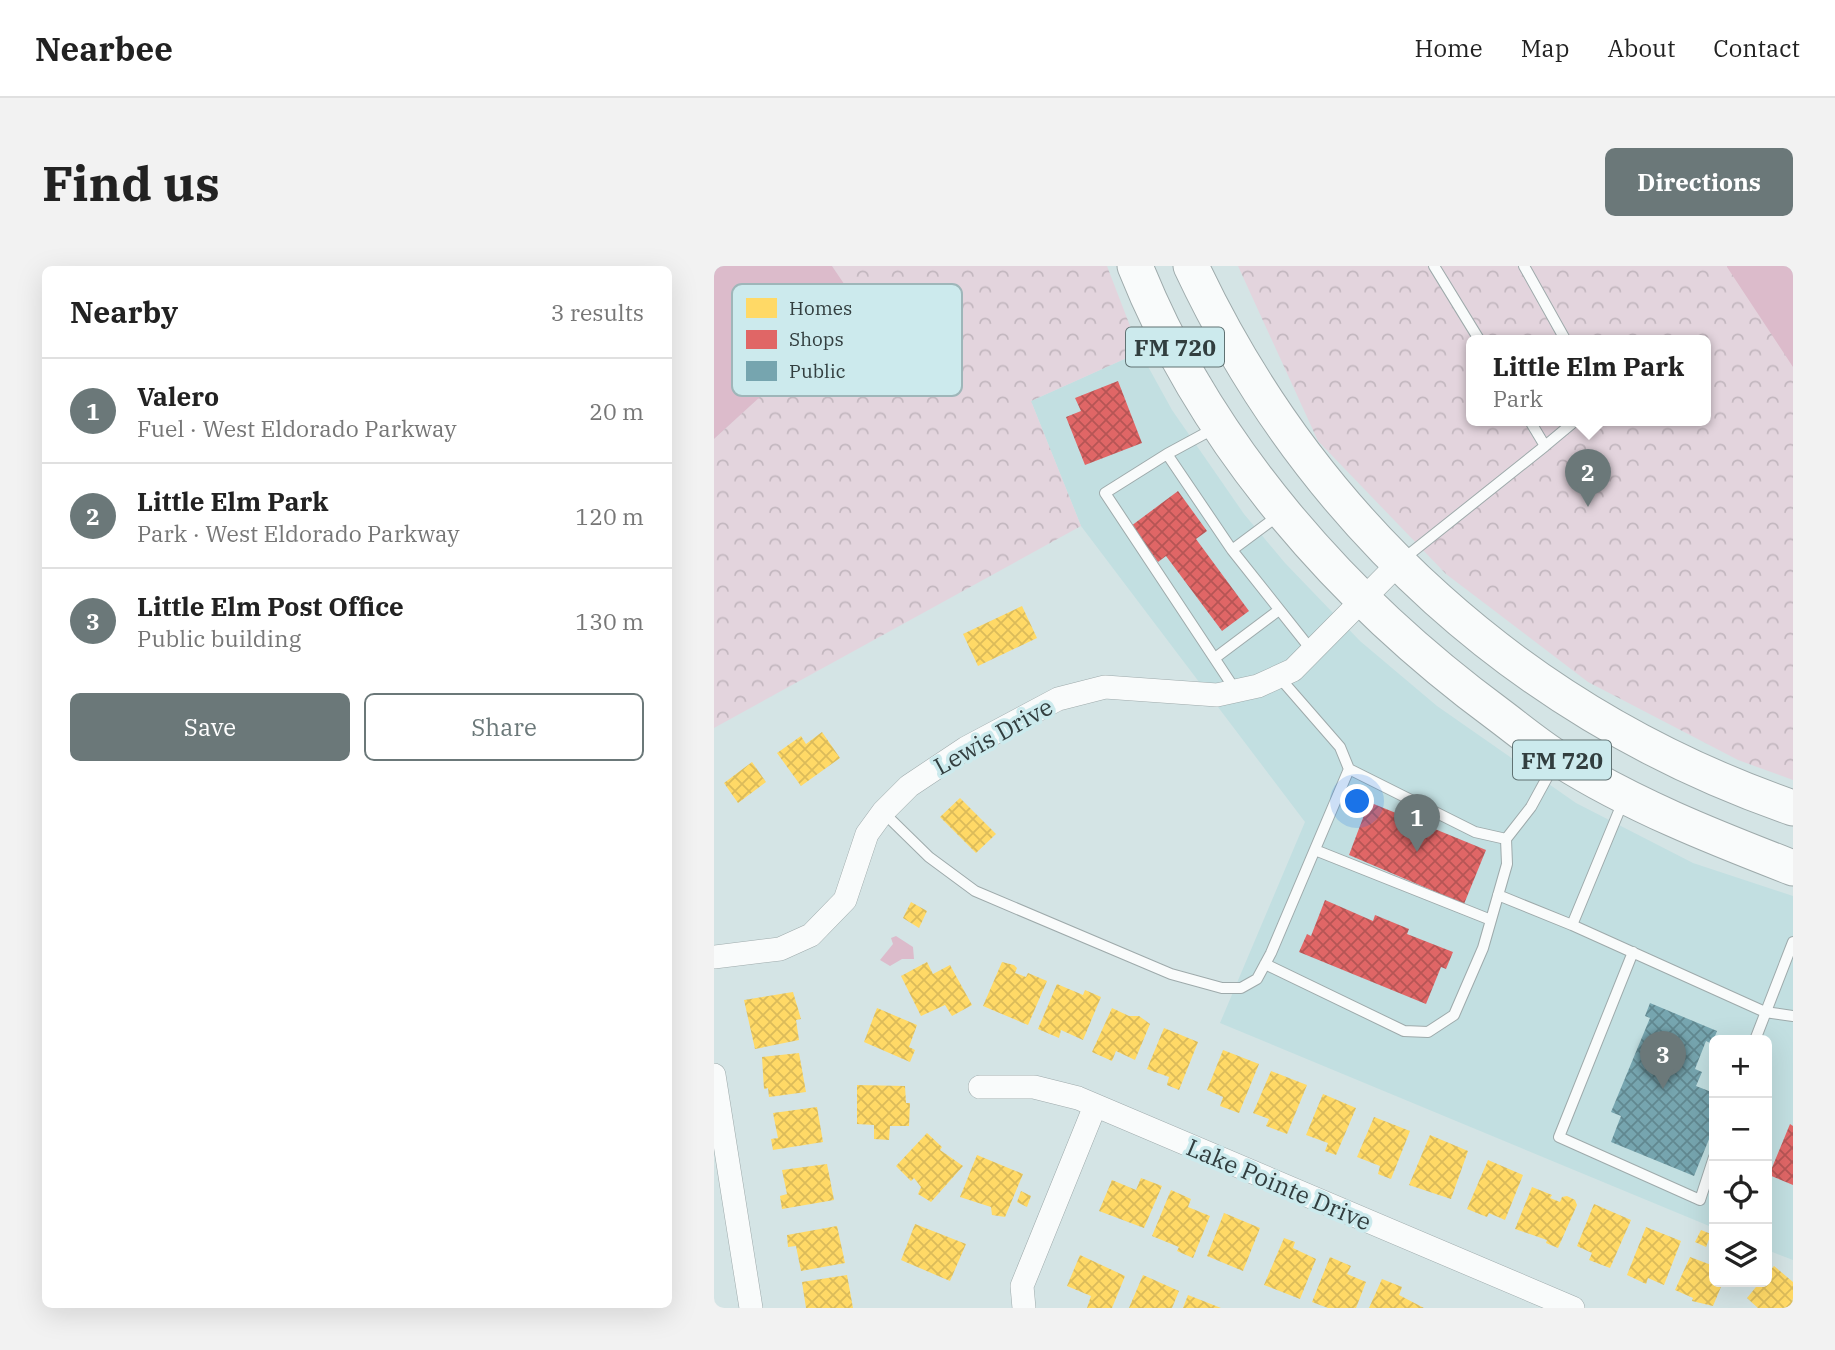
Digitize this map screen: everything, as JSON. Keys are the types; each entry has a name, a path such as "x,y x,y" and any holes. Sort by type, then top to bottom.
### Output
{"main road":[{"name":"FM 720","path":"1135,266 1146,295 1219,425 1281,513 1363,600 1446,676 1557,758 1625,797 1793,868"},
{"name":"FM 720","path":"1191,266 1249,373 1289,435 1339,499 1398,564 1474,632 1582,711 1649,749 1737,789 1793,808"}],"street":[{"name":"Lewis Drive","path":"714,957 780,949 811,935 845,900 867,834 883,811 909,786 941,764 1058,699 1105,687 1217,695 1258,686 1293,670 1398,564"},
{"path":"714,1075 751,1308"},
{"name":"Lake Pointe Drive","path":"980,1087 1034,1087 1078,1098 1573,1308"},
{"path":"1024,1308 1022,1286 1095,1106"}],"lane":[{"path":"1434,266 1476,335"},
{"path":"1524,266 1563,335"},
{"path":"1219,425 1105,493 1236,691"},
{"path":"1533,426 1545,446"},
{"path":"1398,564 1569,426"},
{"path":"1167,454 1232,550 1313,652"},
{"path":"1232,550 1281,513"},
{"path":"1214,658 1279,610"},
{"path":"1278,677 1340,747 1349,769 1475,832 1506,839"},
{"path":"1265,964 1404,1031 1427,1032 1454,1015 1483,948 1507,864 1506,839 1531,807 1557,758"},
{"path":"883,811 929,857 975,891 1171,974 1222,988 1241,988 1257,979 1265,964 1349,769"},
{"path":"1572,925 1625,797"},
{"path":"1315,850 1491,920"},
{"path":"1498,895 1572,925 1765,1012 1793,1016"},
{"path":"1757,1035 1793,942"},
{"path":"1633,952 1559,1138 1700,1200 1713,1161"}],"shaded area":[{"path":"714,266 832,266 844,284 732,284 732,396 761,396 714,439"},
{"path":"1793,266 1793,367 1727,267"},
{"path":"1140,352 1172,410 1244,514 1285,563 1360,641 1437,706 1576,803 1693,863 1793,896 1793,1260 1772,1252 1772,1035 1709,1035 1709,1226 1220,1023 1305,822 1081,526 1031,401"},
{"path":"896,936 913,947 914,959 902,959 890,966 880,960 893,944 891,938"}],"green space":[{"path":"832,266 1107,266 1140,352 1031,401 1081,526 714,728 714,439 761,396 962,396 962,284 844,284"},
{"path":"1238,266 1793,266 1793,780 1738,760 1588,682 1446,574 1318,441"}],"building: Homes":[{"path":"1022,606 1037,638 978,666 963,634"},
{"path":"822,732 840,758 801,786 777,753 801,736 806,744"},
{"path":"752,762 766,782 738,803 724,783"},
{"path":"960,798 996,834 976,853 940,817"},
{"path":"911,902 927,911 919,928 903,918"},
{"path":"927,962 933,974 950,965 972,1005 952,1016 945,1005 921,1016 901,976"},
{"path":"1002,962 1014,965 1017,968 1015,973 1026,977 1028,973 1047,981 1028,1025 983,1006"},
{"path":"1057,984 1083,995 1085,990 1101,997 1083,1040 1061,1030 1059,1038 1038,1029"},
{"path":"793,992 801,1019 796,1020 799,1040 755,1049 744,1000"},
{"path":"877,1008 917,1025 909,1047 915,1050 910,1062 864,1042"},
{"path":"1112,1008 1129,1016 1139,1016 1150,1024 1135,1060 1116,1051 1112,1061 1092,1052"},
{"path":"1164,1028 1198,1042 1179,1090 1167,1085 1169,1077 1147,1069"},
{"path":"1223,1050 1259,1064 1239,1113 1220,1106 1223,1097 1207,1090"},
{"path":"799,1053 806,1092 769,1097 768,1088 764,1089 762,1057"},
{"path":"1271,1071 1307,1085 1287,1134 1266,1126 1269,1119 1253,1113"},
{"path":"857,1085 905,1086 906,1103 910,1103 909,1126 890,1126 889,1140 874,1139 874,1125 857,1124"},
{"path":"1323,1094 1356,1108 1336,1155 1325,1151 1328,1143 1306,1135"},
{"path":"817,1107 823,1142 773,1150 771,1139 778,1138 773,1113"},
{"path":"1374,1117 1410,1131 1391,1179 1378,1174 1380,1166 1357,1157"},
{"path":"927,1133 942,1147 940,1150 963,1166 931,1202 918,1194 921,1187 914,1178 911,1181 896,1166"},
{"path":"1430,1135 1468,1151 1451,1199 1409,1185"},
{"path":"977,1155 1023,1174 1005,1217 992,1215 991,1207 960,1197"},
{"path":"1488,1160 1523,1175 1505,1220 1489,1213 1487,1217 1467,1209"},
{"path":"827,1164 834,1200 782,1209 780,1196 787,1194 782,1170"},
{"path":"1141,1178 1162,1186 1144,1228 1099,1211 1112,1180 1136,1190"},
{"path":"1532,1187 1552,1195 1550,1198 1560,1202 1562,1197 1567,1196 1575,1200 1577,1205 1558,1248 1546,1243 1547,1240 1515,1229"},
{"path":"1171,1190 1191,1199 1188,1207 1210,1216 1193,1258 1177,1251 1179,1247 1152,1236"},
{"path":"1021,1191 1031,1196 1027,1207 1017,1202"},
{"path":"1594,1204 1631,1220 1610,1268 1589,1260 1592,1253 1577,1246"},
{"path":"1224,1213 1260,1228 1243,1271 1207,1256"},
{"path":"915,1224 966,1244 950,1281 901,1260"},
{"path":"837,1226 845,1263 801,1271 796,1246 788,1247 787,1235"},
{"path":"1646,1227 1681,1241 1664,1285 1648,1278 1646,1284 1627,1275"},
{"path":"1701,1230 1709,1233 1706,1247 1695,1242"},
{"path":"1284,1238 1295,1242 1293,1248 1316,1259 1300,1299 1264,1285"},
{"path":"1080,1255 1125,1276 1112,1308 1087,1308 1091,1296 1067,1286"},
{"path":"1330,1257 1351,1266 1347,1274 1366,1282 1356,1308 1328,1308 1312,1302"},
{"path":"1690,1257 1709,1264 1709,1287 1721,1287 1713,1306 1692,1301 1693,1298 1675,1290"},
{"path":"1774,1266 1793,1282 1793,1304 1790,1308 1758,1308 1747,1298 1756,1287 1772,1287"},
{"path":"847,1275 853,1308 806,1308 802,1282"},
{"path":"1143,1275 1179,1291 1172,1308 1129,1308"},
{"path":"1382,1279 1402,1287 1399,1295 1424,1308 1369,1308"},
{"path":"1188,1295 1221,1308 1183,1308"}],"building: Shops":[{"path":"1118,381 1142,443 1085,465 1066,417 1081,411 1075,398"},
{"path":"1178,491 1207,531 1196,539 1249,611 1222,631 1166,556 1158,562 1131,526"},
{"path":"1369,802 1486,850 1464,904 1349,855"},
{"path":"1325,900 1373,921 1375,915 1409,929 1407,934 1453,952 1446,969 1441,967 1426,1004 1299,952 1307,934 1311,936"},
{"path":"1790,1124 1793,1126 1793,1185 1772,1176 1772,1168"}],"building: Public":[{"path":"1650,1003 1717,1031 1715,1035 1709,1035 1709,1042 1706,1041 1695,1069 1702,1072 1696,1086 1709,1091 1709,1139 1694,1176 1611,1142 1621,1116 1611,1112 1650,1018 1645,1016"}],"place":[{"name":"Little Elm Park","path":"1588,507"},
{"name":"Valero","path":"1417,852"},
{"name":"Little Elm Post Office","path":"1663,1089"}]}
